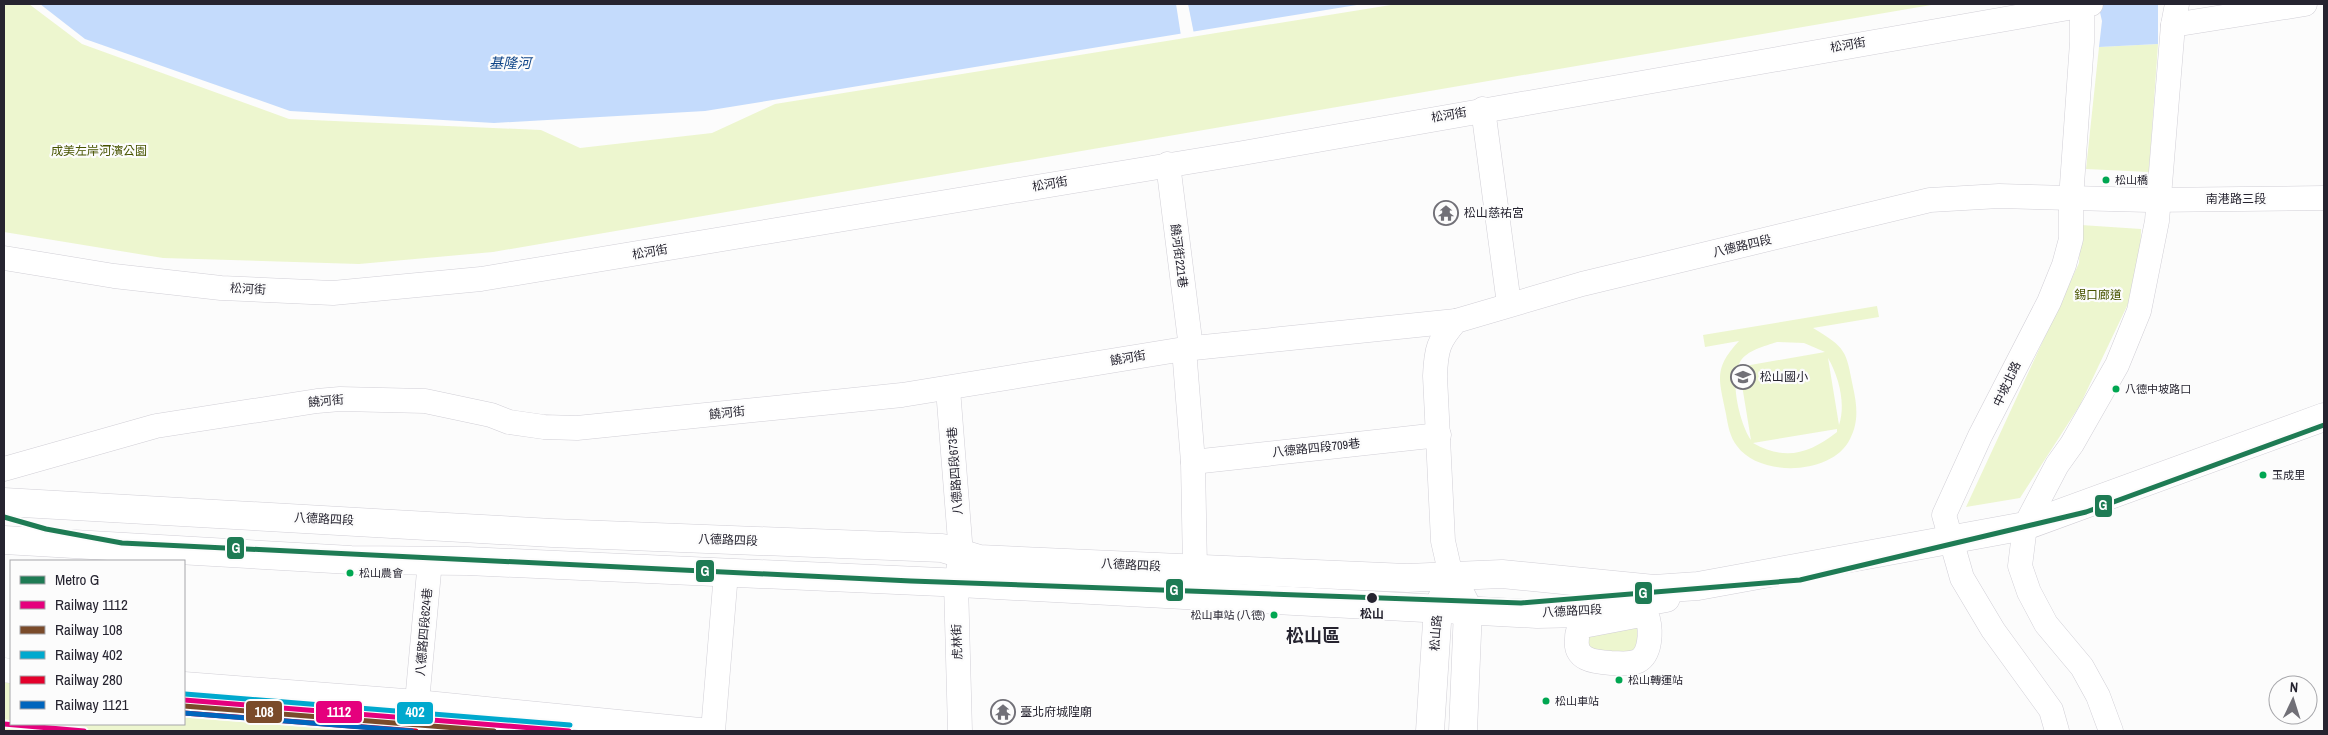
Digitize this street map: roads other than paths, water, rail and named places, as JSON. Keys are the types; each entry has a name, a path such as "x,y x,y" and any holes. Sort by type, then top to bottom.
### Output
{"main road":[{"name":"八德路四段","path":"4,502 552,533 942,548 979,559 1407,578 1502,574 1654,589 1698,586 2025,526 2324,417"},
{"name":"八德路四段","path":"4,540 342,560 467,561 956,583 1438,607 1537,614 1585,613 1661,601 1698,586"},
{"name":"松山路","path":"1430,731 1438,607 1451,576"},
{"path":"1451,576 1468,609 1463,731"}],"street":[{"path":"2111,731 2098,696 2082,667 2046,624 2029,592 2020,566 2025,526 2057,465 2072,444 2112,374 2139,311 2157,221 2153,200 2175,14 2305,4"},
{"name":"松河街","path":"4,258 114,276 221,288 333,293 425,286 516,274 1168,164 2086,5"},
{"name":"中坡北路","path":"2057,731 2051,710 1992,630 1962,578 1944,515 1980,436 2049,302 2064,265 2078,199 2082,42 2086,5"},
{"path":"1483,109 1509,304"},
{"name":"饒河街221巷","path":"1168,164 1187,348"},
{"name":"八德路四段","path":"1456,321 1582,284 1930,200 1999,196 2078,199"},
{"name":"南港路三段","path":"2153,200 2324,198"},
{"path":"2078,199 2153,200"},
{"path":"1451,576 1443,541 1435,359 1442,336 1456,321"},
{"name":"饒河街","path":"4,470 156,426 340,398 425,401 491,415 509,422 544,427 577,428 902,395 948,389 1187,348 1456,321"},
{"path":"1187,348 1193,462 1195,568"},
{"name":"八德路四段673巷","path":"948,389 961,554"},
{"name":"八德路四段709巷","path":"1193,462 1439,435"},
{"name":"虎林街","path":"960,731 956,583 961,554"},
{"name":"八德路四段624巷","path":"417,702 430,561"},
{"path":"185,684 417,702 711,731 726,573"}],"water":[{"name":"基隆河","path":"40,4 1363,4 705,111 494,123 290,111 85,39"},
{"path":"2098,4 2158,4 2158,44 2099,47 2102,21"}],"metro line":[{"name":"G","path":"4,517 46,529 122,543 911,581 1521,603 1800,580 2086,512 2324,425"}],"rail line":[{"name":"402","path":"185,694 570,725"},
{"name":"1112","path":"185,700 569,731"},
{"name":"108","path":"185,706 494,731"},
{"name":"280","path":"185,713 416,731"},
{"name":"1121","path":"185,713 412,731"},
{"name":"1112","path":"4,724 10,725"},
{"name":"1112","path":"15,725 84,731"}],"place":[{"name":"松山橋","path":"2106,180"},
{"name":"松山慈祐宮","path":"1446,213"},
{"name":"松山國小","path":"1743,377"},
{"name":"八德中坡路口","path":"2116,389"},
{"name":"玉成里","path":"2263,475"},
{"name":"松山農會","path":"350,573"},
{"name":"松山","path":"1372,598"},
{"name":"松山車站 (八德)","path":"1274,615"},
{"name":"松山轉運站","path":"1619,680"},
{"name":"松山車站","path":"1546,701"},
{"name":"臺北府城隍廟","path":"1003,712"}],"district":[{"name":"松山區","path":"1313,635"}],"park label":[{"name":"成美左岸河濱公園","path":"99,151"},
{"name":"錫口廊道","path":"2098,295"}]}
